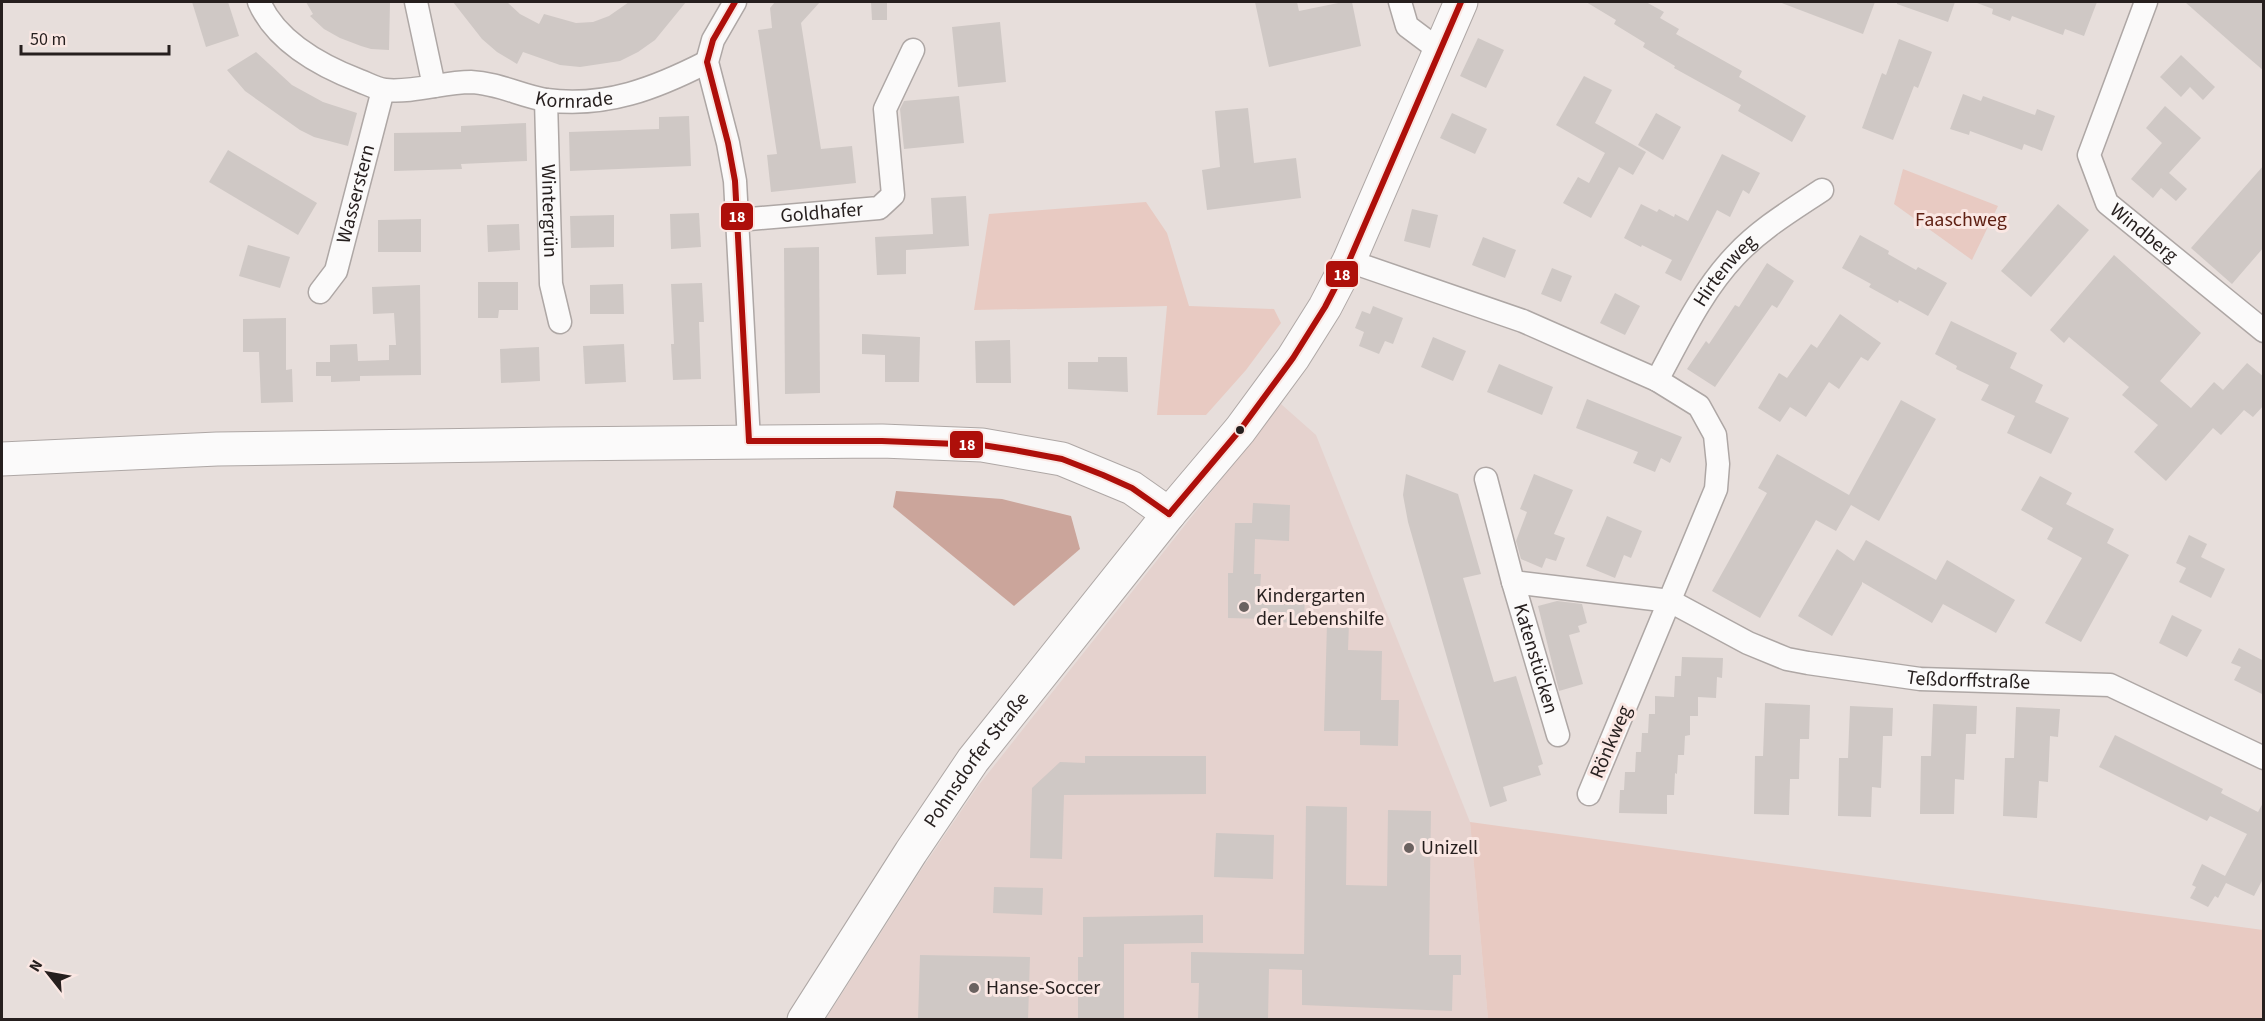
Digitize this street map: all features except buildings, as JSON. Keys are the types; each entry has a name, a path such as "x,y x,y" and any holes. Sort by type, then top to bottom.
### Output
{"main road":[{"name":"Pohnsdorfer Straße","path":"804,1020 911,852 973,760 1169,514 1240,430 1293,358 1325,307 1349,261 1461,2"},
{"path":"2,459 228,448 749,441 882,441 982,445 1062,459 1132,488 1169,514"}],"street":[{"name":"Kornrade","path":"259,2 278,31 298,47 321,63 383,90 472,82 505,87 546,100 586,100 627,96 662,85 707,62"},
{"path":"416,2 434,86"},
{"path":"1400,2 1407,26 1439,50"},
{"name":"Windberg","path":"2146,2 2089,155 2107,203 2264,331"},
{"path":"729,5 713,40 707,62 728,143 735,181 749,441"},
{"name":"Goldhafer","path":"738,220 879,208 893,195 885,109 913,50"},
{"name":"Wasserstern","path":"320,292 336,271 383,90"},
{"name":"Wintergrün","path":"546,100 551,284 560,322"},
{"name":"Hirtenweg","path":"1657,380 1701,300 1735,256 1777,220 1822,190"},
{"name":"Rönkweg","path":"1349,261 1522,321 1657,380 1699,406 1715,435 1718,464 1716,489 1589,794"},
{"name":"Katenstücken","path":"1486,479 1513,582 1558,735"},
{"name":"Katenstücken","path":"1513,582 1671,600"},
{"name":"Teßdorffstraße","path":"1671,600 1748,644 1786,659 1920,679 2110,685 2264,758"}],"shaded area":[{"path":"1281,404 1316,435 1470,822 1488,1019 825,1020 978,786"},
{"path":"896,491 1002,499 1071,516 1080,549 1014,606 893,507"}],"green space":[{"name":"Faaschweg","path":"1903,169 1998,206 1972,260 1894,204"},
{"path":"1146,202 1167,233 1189,306 1274,309 1281,323 1246,370 1206,415 1157,415 1167,306 974,310 989,214"},
{"path":"1470,822 2263,930 2263,1019 1488,1019"}],"transit line":[{"name":"18","path":"735,2 713,40 707,62 728,143 735,181 749,441"},
{"name":"18","path":"1169,514 1240,430 1293,358 1325,307 1349,261 1461,2"},
{"name":"18","path":"749,441 882,441 982,445 1014,450 1062,459 1103,475 1132,488 1169,514"}],"place":[{"name":"Kindergarten der Lebenshilfe","path":"1244,607"},
{"name":"Unizell","path":"1409,848"},
{"name":"Hanse-Soccer","path":"974,988"}]}
